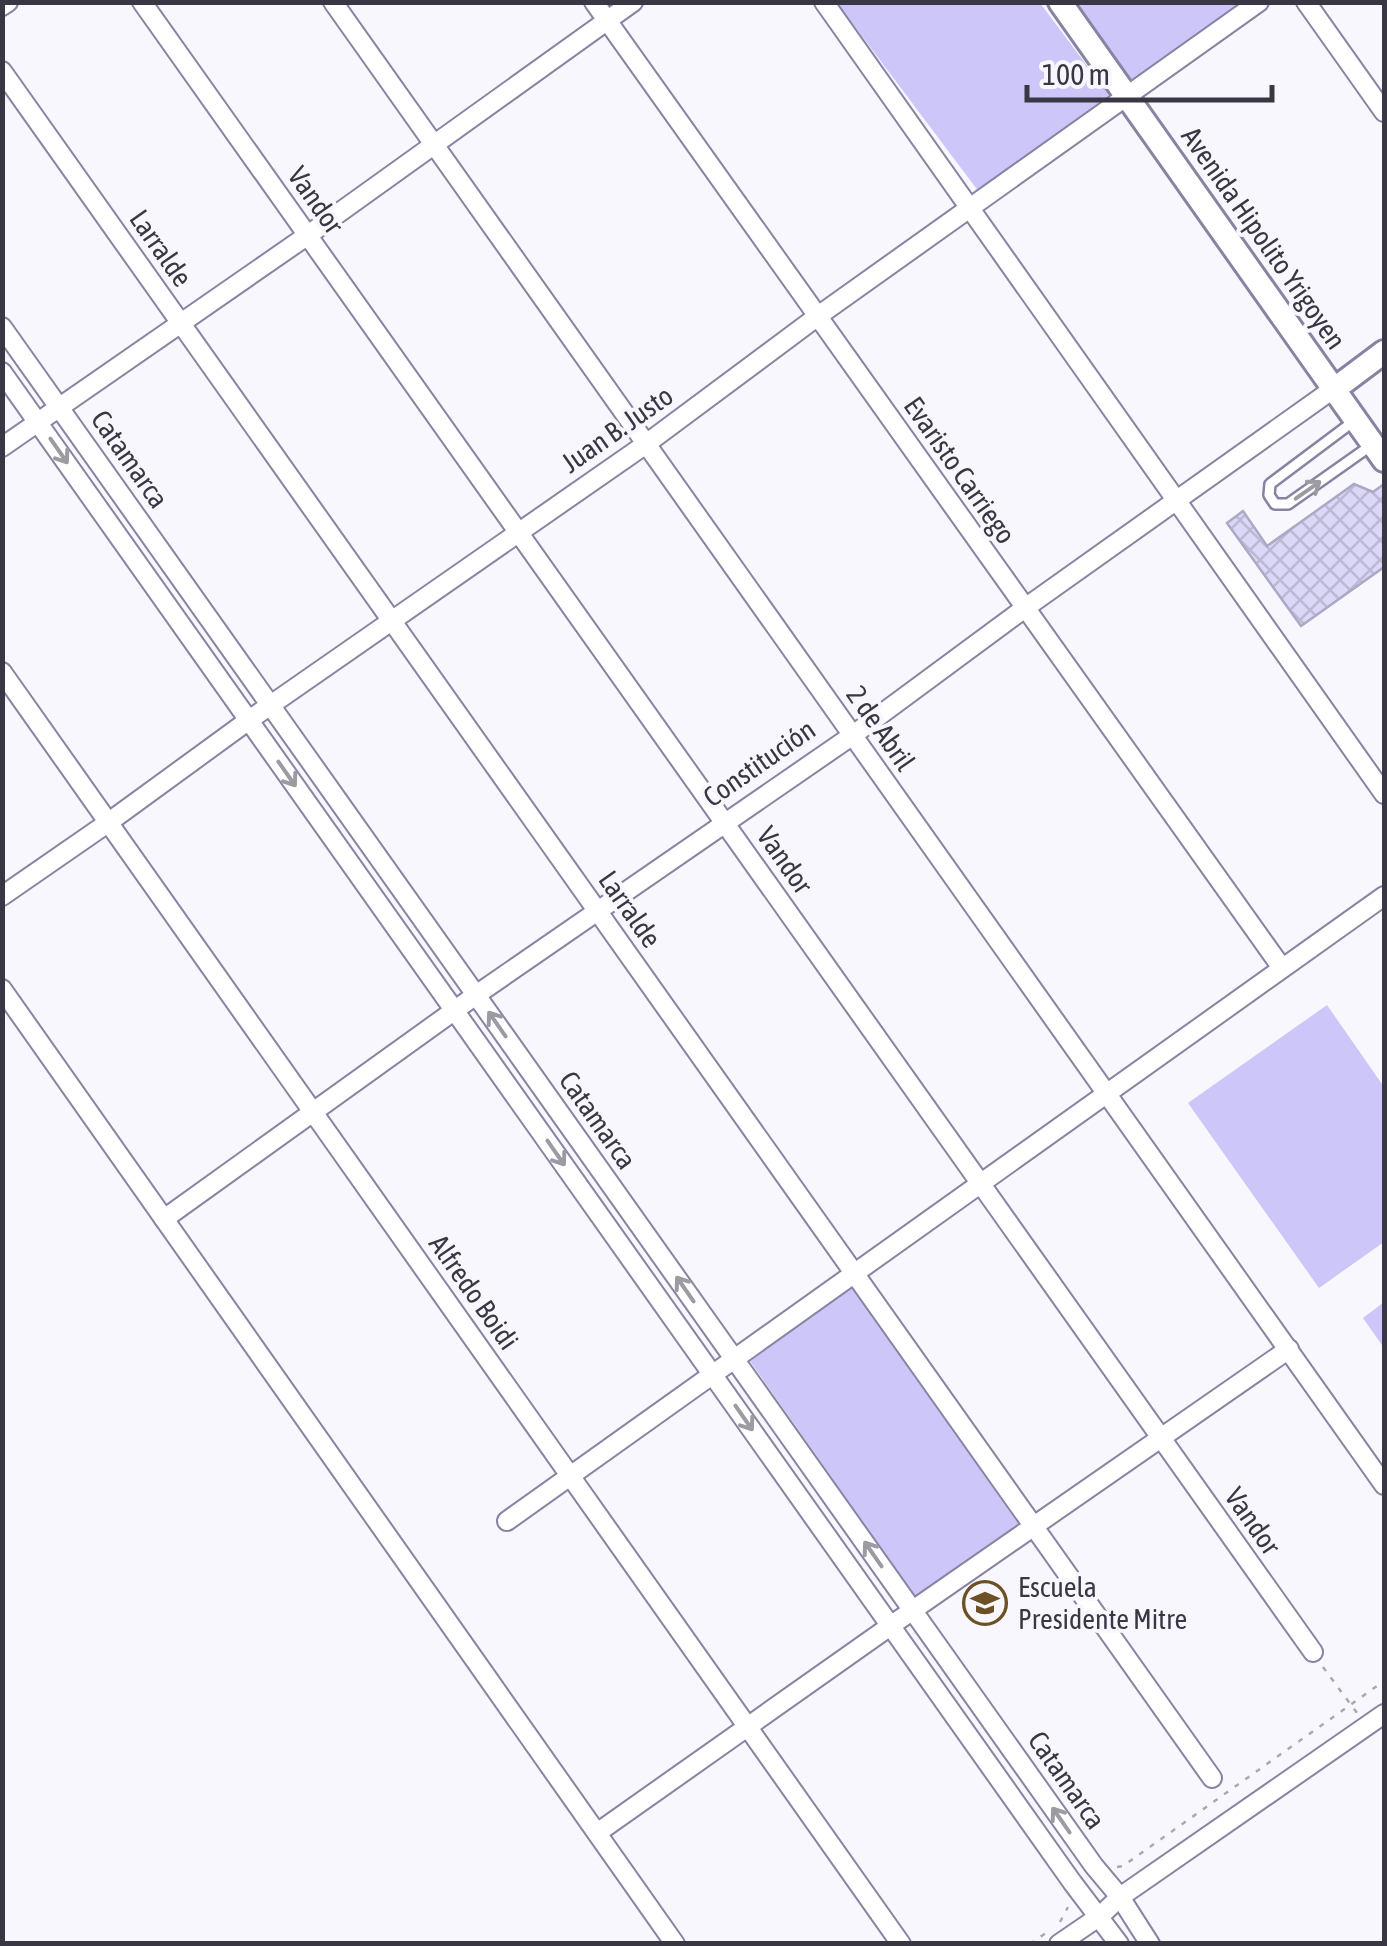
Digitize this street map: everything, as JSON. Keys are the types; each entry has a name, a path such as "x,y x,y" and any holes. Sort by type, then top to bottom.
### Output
{"main road":[{"name":"Avenida Hipolito Yrigoyen","path":"1060,2 1132,94 1381,448"},
{"name":"Avenida Hipolito Yrigoyen","path":"1075,2 1132,94"},
{"name":"Constitución","path":"1339,386 1384,352"},
{"name":"Avenida Hipolito Yrigoyen","path":"1339,386 1356,420 1381,448"}],"street":[{"name":"Vandor","path":"142,2 1313,1652"},
{"name":"2 de Abril","path":"334,2 1384,1484"},
{"name":"Evaristo Carriego","path":"594,2 1282,968"},
{"path":"2,447 308,235 633,2"},
{"path":"824,2 1384,794"},
{"name":"Juan B. Justo","path":"2,896 646,444 818,316 1259,2"},
{"path":"1306,2 1384,112"},
{"name":"Larralde","path":"2,71 1212,1778"},
{"name":"Catamarca","path":"2,327 1150,1944"},
{"name":"Catamarca","path":"2,372 1119,1944"},
{"name":"Constitución","path":"164,1218 476,995 853,735 1339,386"},
{"name":"Alfredo Boidi","path":"2,672 901,1944"},
{"path":"507,1521 1384,896"},
{"path":"2,989 675,1944"},
{"path":"597,1833 1289,1350"},
{"path":"1052,1939 1100,1916 1120,1898 1384,1714"}],"lane":[{"path":"1356,420 1270,484 1269,495 1276,504 1288,504 1381,448"}],"path":[{"path":"1313,1652 1367,1726"},
{"path":"1094,1866 1104,1859 1113,1867 1122,1866 1384,1681"},
{"path":"1058,1924 1070,1904 1063,1888 1072,1882"},
{"path":"1030,1944 1052,1939"}],"shaded area":[{"path":"837,3 1040,3 1109,95 979,192"},
{"path":"1075,3 1259,3 1137,90"},
{"path":"1327,1005 1384,1087 1384,1242 1319,1288 1188,1103"},
{"path":"850,1280 1021,1522 915,1596 745,1354"},
{"path":"1384,1302 1384,1348 1363,1318"}],"building":[{"path":"1354,484 1373,492 1384,484 1384,567 1301,626 1227,523 1243,511 1267,546"}],"place":[{"name":"Escuela Presidente Mitre","path":"985,1603"}]}
